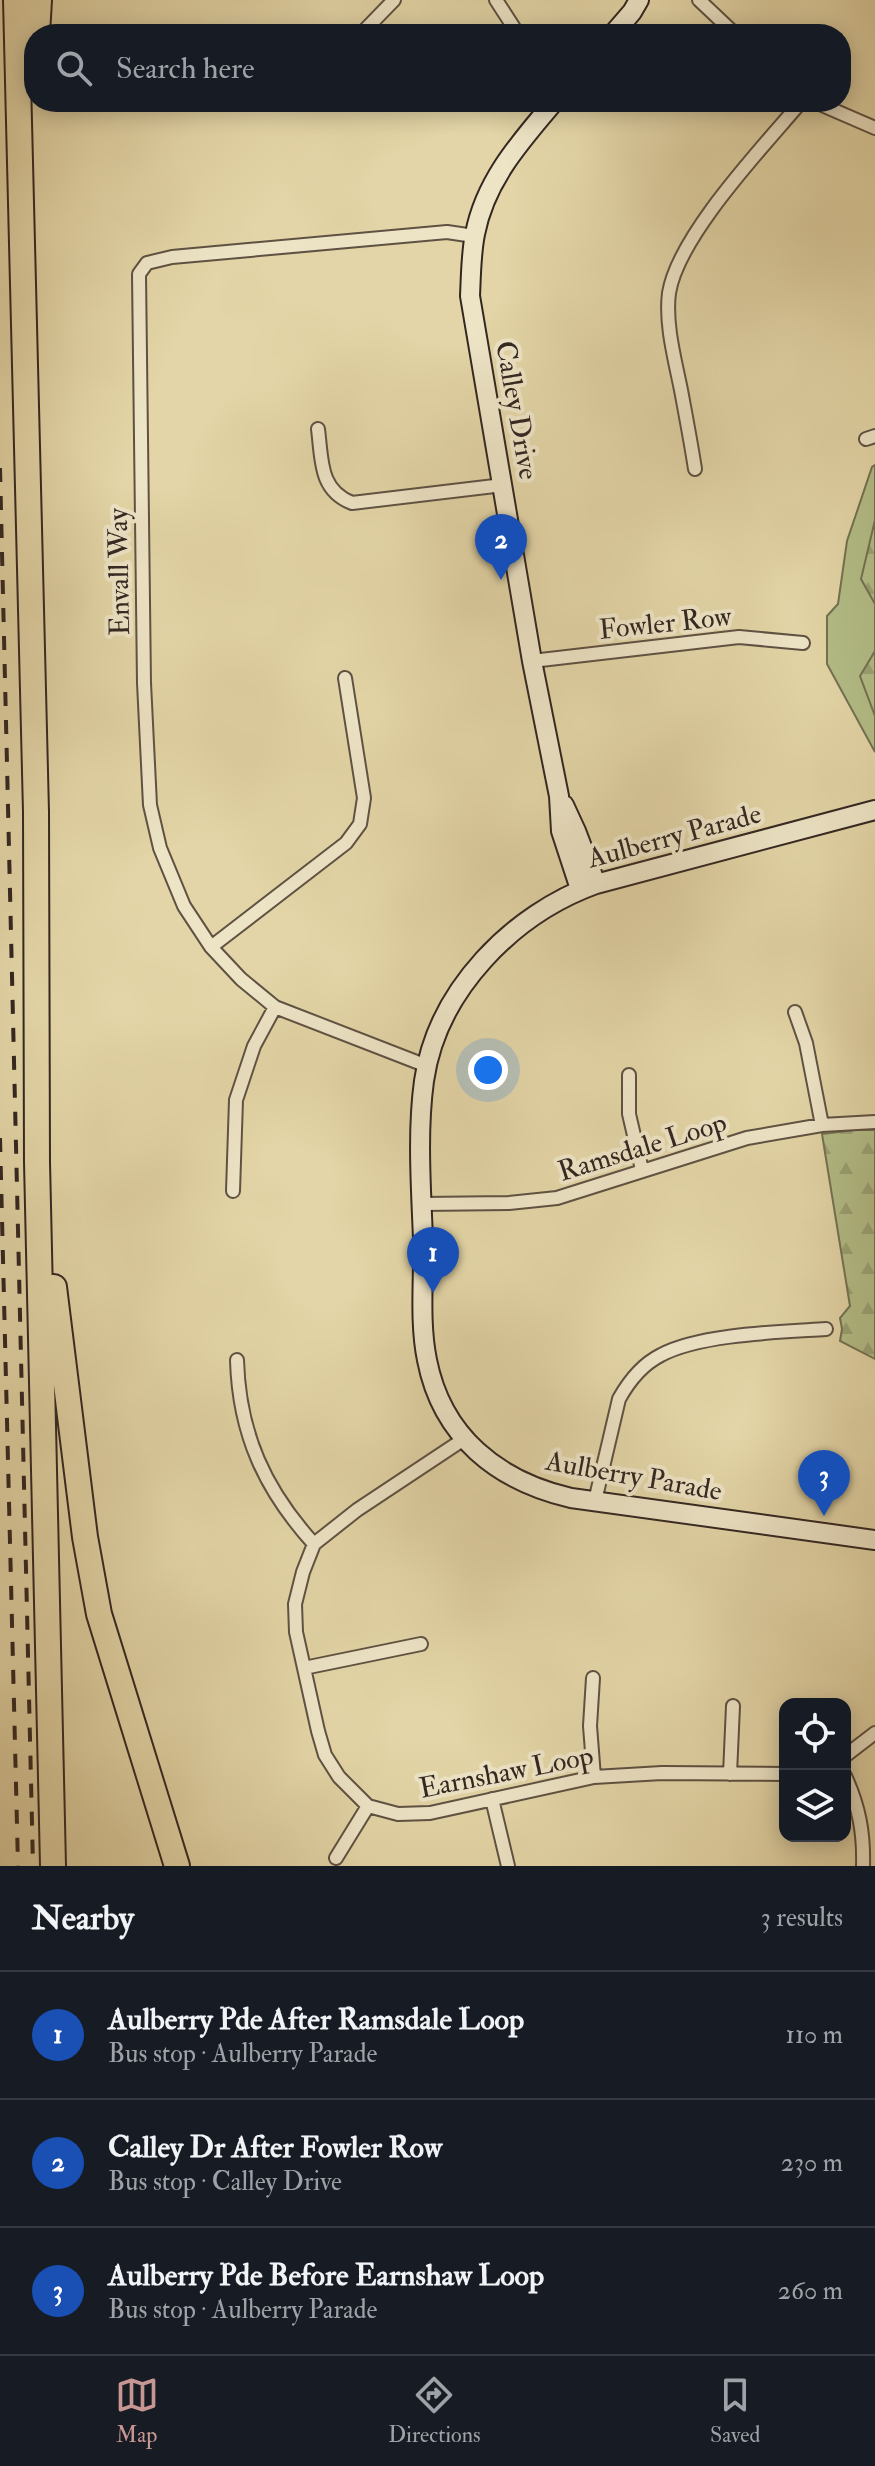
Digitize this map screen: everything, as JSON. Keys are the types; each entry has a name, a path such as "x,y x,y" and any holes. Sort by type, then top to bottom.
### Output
{"highway":[{"path":"16,0 36,812 37,1162 53,1866"},
{"path":"38,24 39,0"},
{"path":"24,284 33,112"},
{"path":"37,1162 85,1537 99,1614 175,1861"}],"main road":[{"path":"621,24 636,6 649,0"},
{"name":"Calley Drive","path":"546,112 493,181 480,212 474,236 470,296 532,661 559,796 561,831 588,886"},
{"name":"Aulberry Parade","path":"875,810 588,886 535,914 512,931 477,967 450,1010 427,1066 421,1124 427,1361 436,1392 464,1439 480,1455 514,1478 552,1493 875,1540"}],"street":[{"path":"371,24 394,0"},
{"path":"496,0 512,24"},
{"path":"691,0 701,3 724,24"},
{"path":"695,469 670,324 669,294 674,275 686,249 704,223 793,112"},
{"path":"833,112 875,128"},
{"name":"Envall Way","path":"427,1066 275,1007 241,979 211,947 184,906 160,848 150,805 144,683 139,274 147,263 172,257 447,232 474,236"},
{"path":"318,429 328,485 338,497 352,503 503,485"},
{"name":"Fowler Row","path":"532,661 739,637 803,643"},
{"path":"211,947 346,843 360,824 364,798 345,678"},
{"path":"233,1191 236,1100 254,1046 275,1007"},
{"path":"795,1012 806,1043 822,1125"},
{"path":"629,1075 629,1114 642,1170"},
{"name":"Ramsdale Loop","path":"422,1204 533,1202 557,1198 747,1138 822,1125 875,1122"},
{"path":"595,1501 619,1399 627,1385 652,1361 676,1348 702,1342 769,1332 826,1329"},
{"path":"237,1360 237,1390 254,1454 276,1497 314,1544"},
{"path":"336,1858 368,1806 339,1777 325,1755 296,1632 295,1604 303,1572 314,1544 357,1510 464,1439"},
{"path":"304,1668 421,1644"},
{"path":"593,1678 590,1726 594,1777"},
{"path":"730,1774 733,1706"},
{"path":"851,1751 875,1733"},
{"name":"Earnshaw Loop","path":"368,1806 398,1814 430,1813 594,1777 662,1773 779,1774"},
{"path":"851,1790 863,1831 863,1866"},
{"path":"492,1799 508,1866"}],"green space":[{"path":"875,465 875,752 827,664 827,616 838,604 847,541"},
{"path":"875,520 875,604 861,579"},
{"path":"875,651 875,716 860,676"},
{"path":"875,1130 875,1359 840,1341 840,1318 850,1306 822,1134"}],"railway":[{"path":"0,468 33,1866"},
{"path":"0,1138 18,1866"}],"place":[{"name":"Calley Dr After Fowler Row","path":"501,580"},
{"name":"Aulberry Pde After Ramsdale Loop","path":"433,1293"},
{"name":"Aulberry Pde Before Earnshaw Loop","path":"824,1516"}]}
